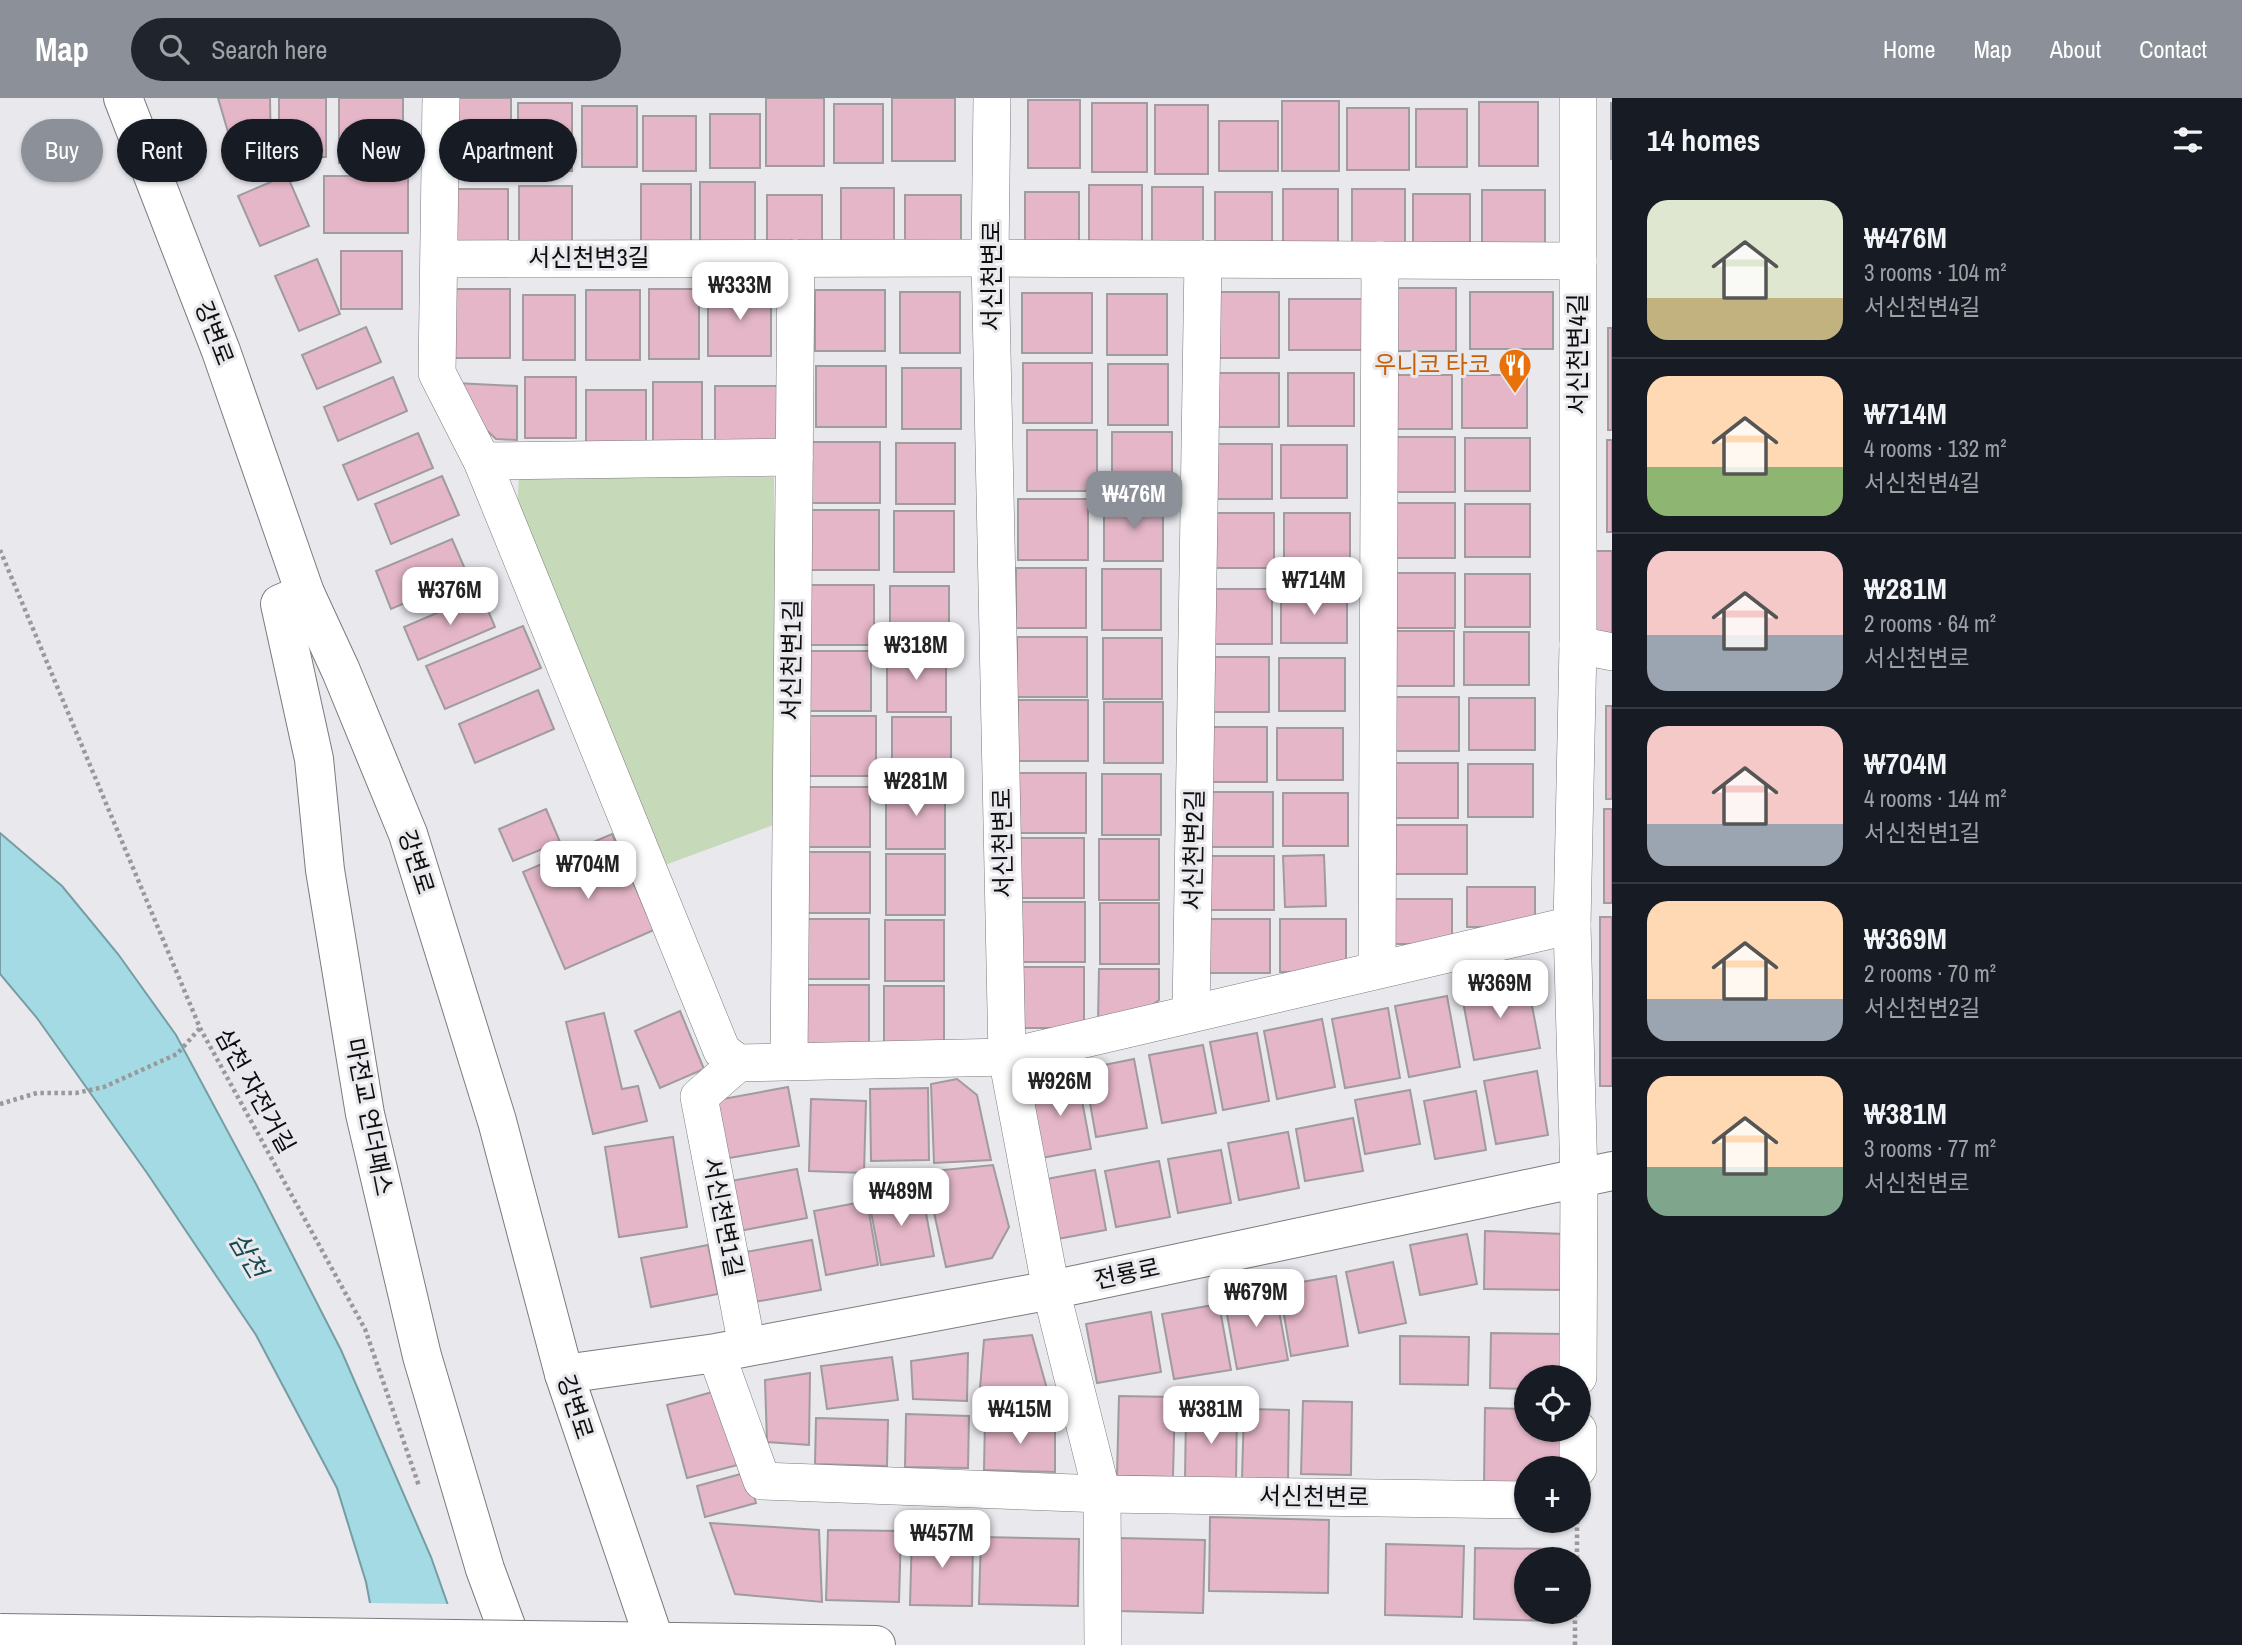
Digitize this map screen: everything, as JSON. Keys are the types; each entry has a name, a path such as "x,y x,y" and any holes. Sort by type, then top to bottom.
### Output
{"street":[{"name":"강변로","path":"123,98 221,351 305,593 341,671 408,834 497,1121 564,1374 655,1643"},
{"path":"441,98 437,373 482,461 722,1052 738,1063 1007,1057 1572,925"},
{"name":"서신천변로","path":"992,98 990,258 1007,1057 1051,1290 1102,1494 1103,1645"},
{"path":"1578,98 1578,261"},
{"name":"서신천변1길","path":"789,1061 796,258"},
{"name":"서신천변3길","path":"440,259 990,258"},
{"name":"서신천변4길","path":"990,258 1578,261 1595,648"},
{"name":"서신천변2길","path":"1191,1013 1203,259"},
{"path":"1377,970 1380,260"},
{"path":"482,461 794,457"},
{"name":"마전교 언더패스","path":"305,593 280,604 314,759 325,870 365,1114 422,1356 485,1569 513,1645"},
{"path":"1579,1365 1596,1175 1572,925 1595,648"},
{"path":"314,759 341,671"},
{"name":"서신천변1길","path":"732,1350 699,1097 738,1063"},
{"name":"전룡로","path":"564,1374 732,1350 1051,1290 1596,1175"},
{"name":"서신천변로","path":"732,1350 762,1481 1102,1494 1514,1500"},
{"path":"0,1633 876,1645"}],"path":[{"name":"삼천 자전거길","path":"0,550 200,1028 365,1329 421,1491"},
{"path":"0,1104 37,1093 76,1093 104,1087 177,1054 200,1028"},
{"path":"1575,1645 1576,1624"}],"green space":[{"path":"519,475 774,477 776,824 665,865 517,510"}],"water":[{"name":"삼천","path":"0,833 62,886 118,954 176,1035 341,1350 431,1557 462,1645 378,1645 366,1582 337,1488 256,1335 147,1173 37,1018 0,974"}],"pier":[{"path":"367,1603 451,1604 465,1645 374,1645"}],"building":[{"path":"218,98 270,98 270,119 224,119"},
{"path":"279,98 326,98 326,157 323,157 323,119 279,119"},
{"path":"339,98 403,98 403,119 339,119"},
{"path":"458,98 511,98 511,119 458,119"},
{"path":"766,98 824,98 824,166 766,166"},
{"path":"892,98 955,98 955,161 892,161"},
{"path":"1028,100 1080,100 1080,168 1028,168"},
{"path":"1282,101 1339,101 1339,171 1282,171"},
{"path":"1479,102 1538,102 1538,166 1479,166"},
{"path":"518,103 572,103 572,119 518,119"},
{"path":"1092,103 1147,103 1147,172 1092,172"},
{"path":"1612,103 1612,159 1611,159"},
{"path":"834,104 883,104 883,163 834,163"},
{"path":"1155,105 1208,105 1208,174 1155,174"},
{"path":"582,106 637,106 637,167 582,167"},
{"path":"1347,108 1409,108 1409,170 1347,170"},
{"path":"1416,109 1467,109 1467,167 1416,167"},
{"path":"710,114 760,114 760,168 710,168"},
{"path":"643,116 696,116 696,171 643,171"},
{"path":"1219,121 1278,121 1278,171 1219,171"},
{"path":"324,176 337,176 337,182 408,182 408,233 324,233"},
{"path":"271,182 290,182 309,226 260,246 238,196"},
{"path":"700,182 755,182 755,247 700,247"},
{"path":"641,184 691,184 691,242 641,242"},
{"path":"1089,185 1142,185 1142,247 1089,247"},
{"path":"519,186 572,186 572,249 519,249"},
{"path":"1152,187 1203,187 1203,247 1152,247"},
{"path":"841,188 894,188 894,242 841,242"},
{"path":"453,189 508,189 508,244 453,244"},
{"path":"1283,189 1338,189 1338,251 1283,251"},
{"path":"1352,189 1405,189 1405,251 1352,251"},
{"path":"1482,190 1545,190 1545,250 1482,250"},
{"path":"1025,192 1079,192 1079,243 1025,243"},
{"path":"1215,192 1272,192 1272,254 1215,254"},
{"path":"1413,194 1470,194 1470,253 1413,253"},
{"path":"767,195 822,195 822,243 767,243"},
{"path":"905,195 961,195 961,243 905,243"},
{"path":"341,251 402,251 402,309 341,309"},
{"path":"317,259 340,314 299,331 275,276"},
{"path":"708,288 771,288 771,356 708,356"},
{"path":"1396,288 1456,288 1456,351 1396,351"},
{"path":"452,289 510,289 510,358 452,358"},
{"path":"649,289 699,289 699,359 649,359"},
{"path":"586,290 640,290 640,360 586,360"},
{"path":"815,290 885,290 885,351 815,351"},
{"path":"900,292 960,292 960,353 900,353"},
{"path":"1214,292 1279,292 1279,358 1214,358"},
{"path":"1470,292 1553,292 1553,349 1470,349"},
{"path":"1022,293 1092,293 1092,353 1022,353"},
{"path":"1107,294 1167,294 1167,355 1107,355"},
{"path":"523,295 575,295 575,360 523,360"},
{"path":"1289,299 1364,299 1364,350 1289,350"},
{"path":"366,327 381,362 317,389 302,355"},
{"path":"1608,328 1612,328 1612,430 1608,430"},
{"path":"1023,363 1092,363 1092,423 1023,423"},
{"path":"1108,364 1168,364 1168,425 1108,425"},
{"path":"816,366 886,366 886,427 816,427"},
{"path":"902,368 961,368 961,429 902,429"},
{"path":"1214,373 1279,373 1279,427 1214,427"},
{"path":"1288,373 1354,373 1354,426 1288,426"},
{"path":"1388,375 1452,375 1452,429 1388,429"},
{"path":"1462,375 1527,375 1527,428 1462,428"},
{"path":"393,377 407,411 338,441 324,407"},
{"path":"525,377 576,377 576,438 525,438"},
{"path":"653,382 702,382 702,442 653,442"},
{"path":"455,383 517,386 517,440 496,439 482,426"},
{"path":"715,386 778,386 778,443 715,443"},
{"path":"586,390 646,390 646,445 586,445"},
{"path":"1027,430 1097,430 1097,491 1027,491"},
{"path":"1112,432 1172,432 1172,493 1112,493"},
{"path":"418,433 433,468 358,500 343,465"},
{"path":"1390,437 1455,437 1455,492 1390,492"},
{"path":"1465,438 1530,438 1530,491 1465,491"},
{"path":"1607,440 1612,440 1612,532 1607,532"},
{"path":"810,442 880,442 880,503 810,503"},
{"path":"896,443 955,443 955,504 896,504"},
{"path":"1207,444 1272,444 1272,499 1207,499"},
{"path":"1281,445 1347,445 1347,498 1281,498"},
{"path":"442,476 459,515 391,544 375,504"},
{"path":"1018,499 1088,499 1088,560 1018,560"},
{"path":"1104,500 1163,500 1163,561 1104,561"},
{"path":"1390,503 1455,503 1455,558 1390,558"},
{"path":"1465,504 1530,504 1530,557 1465,557"},
{"path":"809,510 879,510 879,570 809,570"},
{"path":"894,511 954,511 954,572 894,572"},
{"path":"1210,513 1274,513 1274,568 1210,568"},
{"path":"1284,513 1350,513 1350,567 1284,567"},
{"path":"452,539 468,576 391,609 376,571"},
{"path":"1596,551 1612,551 1612,642 1596,642"},
{"path":"1016,568 1086,568 1086,628 1016,628"},
{"path":"1102,569 1161,569 1161,630 1102,630"},
{"path":"1390,573 1455,573 1455,628 1390,628"},
{"path":"1465,574 1530,574 1530,627 1465,627"},
{"path":"804,585 874,585 874,645 804,645"},
{"path":"890,586 949,586 949,647 890,647"},
{"path":"1207,589 1272,589 1272,644 1207,644"},
{"path":"1281,590 1347,590 1347,643 1281,643"},
{"path":"481,594 495,627 418,660 404,627"},
{"path":"523,626 541,668 445,709 426,666"},
{"path":"1389,631 1454,631 1454,686 1389,686"},
{"path":"1464,632 1529,632 1529,685 1464,685"},
{"path":"1017,637 1087,637 1087,697 1017,697"},
{"path":"1103,638 1162,638 1162,699 1103,699"},
{"path":"801,651 871,651 871,711 801,711"},
{"path":"887,652 946,652 946,712 887,712"},
{"path":"1205,657 1269,657 1269,712 1205,712"},
{"path":"1279,658 1345,658 1345,711 1279,711"},
{"path":"538,690 554,729 475,763 459,724"},
{"path":"1395,697 1459,697 1459,751 1395,751"},
{"path":"1469,698 1535,698 1535,750 1469,750"},
{"path":"1018,700 1088,700 1088,761 1018,761"},
{"path":"1104,702 1163,702 1163,763 1104,763"},
{"path":"1606,706 1612,706 1612,799 1606,799"},
{"path":"806,716 876,716 876,776 806,776"},
{"path":"892,717 951,717 951,778 892,778"},
{"path":"1203,727 1267,727 1267,782 1203,782"},
{"path":"1277,728 1343,728 1343,780 1277,780"},
{"path":"1394,763 1458,763 1458,818 1394,818"},
{"path":"1468,764 1533,764 1533,817 1468,817"},
{"path":"1016,773 1086,773 1086,833 1016,833"},
{"path":"1102,774 1161,774 1161,835 1102,835"},
{"path":"800,787 870,787 870,847 800,847"},
{"path":"886,788 945,788 945,849 886,849"},
{"path":"1208,792 1273,792 1273,847 1208,847"},
{"path":"1283,793 1348,793 1348,846 1283,846"},
{"path":"546,809 560,842 513,861 499,829"},
{"path":"1604,809 1612,809 1612,903 1604,903"},
{"path":"1386,825 1467,825 1467,874 1386,874"},
{"path":"612,834 654,930 565,969 523,872"},
{"path":"1014,838 1084,838 1084,898 1014,898"},
{"path":"1099,839 1159,839 1159,900 1099,900"},
{"path":"800,852 870,852 870,913 800,913"},
{"path":"886,854 945,854 945,915 886,915"},
{"path":"1324,855 1326,906 1285,907 1283,856"},
{"path":"1210,856 1274,856 1274,910 1210,910"},
{"path":"1467,887 1535,887 1535,927 1467,927"},
{"path":"1387,899 1452,899 1452,944 1387,944"},
{"path":"1014,902 1085,902 1085,962 1014,962"},
{"path":"1100,903 1159,903 1159,964 1100,964"},
{"path":"1600,917 1612,917 1612,1086 1600,1086"},
{"path":"800,919 869,919 869,979 800,979"},
{"path":"1206,919 1270,919 1270,973 1206,973"},
{"path":"1280,919 1346,919 1346,972 1280,972"},
{"path":"885,920 944,920 944,981 885,981"},
{"path":"1014,967 1084,967 1084,1028 1014,1028"},
{"path":"1099,969 1159,969 1159,1000 1135,1019 1098,1022"},
{"path":"1527,979 1540,1048 1474,1060 1461,991"},
{"path":"799,985 869,985 869,1046 799,1046"},
{"path":"884,986 944,986 944,1048 884,1048"},
{"path":"1447,996 1460,1067 1409,1077 1395,1006"},
{"path":"1388,1008 1400,1078 1345,1088 1332,1019"},
{"path":"680,1011 704,1069 660,1088 635,1031"},
{"path":"604,1013 622,1089 638,1086 647,1121 593,1134 566,1022"},
{"path":"1322,1019 1335,1087 1277,1099 1264,1031"},
{"path":"1257,1033 1269,1101 1223,1110 1210,1042"},
{"path":"1203,1045 1216,1113 1162,1123 1149,1055"},
{"path":"1134,1059 1147,1128 1096,1137 1084,1069"},
{"path":"1537,1071 1548,1135 1496,1144 1484,1081"},
{"path":"957,1079 977,1095 991,1160 934,1163 931,1084"},
{"path":"1078,1079 1091,1149 1041,1158 1028,1088"},
{"path":"788,1087 799,1146 723,1159 712,1101"},
{"path":"928,1088 929,1160 871,1161 870,1089"},
{"path":"1410,1090 1420,1144 1365,1154 1355,1100"},
{"path":"1476,1091 1486,1150 1435,1159 1424,1101"},
{"path":"811,1099 866,1101 864,1173 809,1171"},
{"path":"1353,1118 1363,1171 1305,1181 1296,1129"},
{"path":"1288,1132 1299,1188 1239,1200 1228,1143"},
{"path":"673,1137 687,1227 619,1237 605,1147"},
{"path":"1221,1150 1231,1203 1178,1213 1168,1159"},
{"path":"1159,1161 1170,1217 1116,1227 1105,1171"},
{"path":"993,1165 1009,1227 992,1258 946,1267 925,1172"},
{"path":"797,1169 807,1218 734,1232 725,1182"},
{"path":"1095,1170 1106,1230 1052,1240 1041,1180"},
{"path":"922,1192 934,1256 881,1265 869,1201"},
{"path":"867,1201 878,1265 826,1275 814,1211"},
{"path":"1485,1231 1566,1234 1564,1290 1484,1289"},
{"path":"1467,1234 1477,1284 1420,1295 1410,1245"},
{"path":"812,1240 821,1290 749,1303 740,1253"},
{"path":"708,1245 718,1294 651,1307 641,1258"},
{"path":"1393,1262 1406,1323 1359,1333 1346,1272"},
{"path":"1336,1276 1348,1346 1291,1356 1279,1286"},
{"path":"1275,1289 1288,1360 1237,1369 1224,1298"},
{"path":"1219,1304 1231,1370 1174,1379 1162,1314"},
{"path":"1151,1312 1161,1372 1097,1383 1086,1324"},
{"path":"1491,1333 1568,1334 1567,1365 1514,1365 1514,1389 1490,1388"},
{"path":"1032,1335 1047,1389 980,1388 984,1340"},
{"path":"1400,1336 1469,1337 1468,1385 1400,1384"},
{"path":"968,1353 967,1401 913,1399 911,1361"},
{"path":"892,1357 898,1400 827,1409 821,1366"},
{"path":"810,1373 809,1445 767,1442 765,1380"},
{"path":"719,1390 745,1463 687,1478 667,1405"},
{"path":"1119,1396 1175,1397 1173,1477 1117,1476"},
{"path":"1303,1401 1352,1402 1351,1475 1301,1474"},
{"path":"1485,1408 1514,1409 1514,1442 1563,1442 1562,1456 1514,1456 1514,1486 1484,1485"},
{"path":"1244,1409 1289,1410 1288,1480 1242,1479"},
{"path":"1186,1411 1237,1412 1236,1480 1185,1479"},
{"path":"906,1414 969,1416 968,1468 905,1467"},
{"path":"816,1418 888,1420 887,1466 815,1464"},
{"path":"985,1420 1055,1421 1055,1472 984,1470"},
{"path":"748,1472 756,1503 705,1517 697,1486"},
{"path":"1210,1517 1329,1520 1328,1593 1209,1591"},
{"path":"710,1523 819,1530 822,1602 735,1594"},
{"path":"828,1530 901,1531 899,1602 826,1600"},
{"path":"912,1533 973,1534 972,1606 910,1605"},
{"path":"981,1537 1079,1539 1078,1606 979,1604"},
{"path":"1119,1538 1205,1540 1203,1613 1117,1611"},
{"path":"1386,1544 1464,1546 1462,1617 1385,1615"},
{"path":"1475,1548 1514,1548 1514,1620 1474,1619"}],"place":[{"name":"우니코 타코","path":"1515,395"}]}
